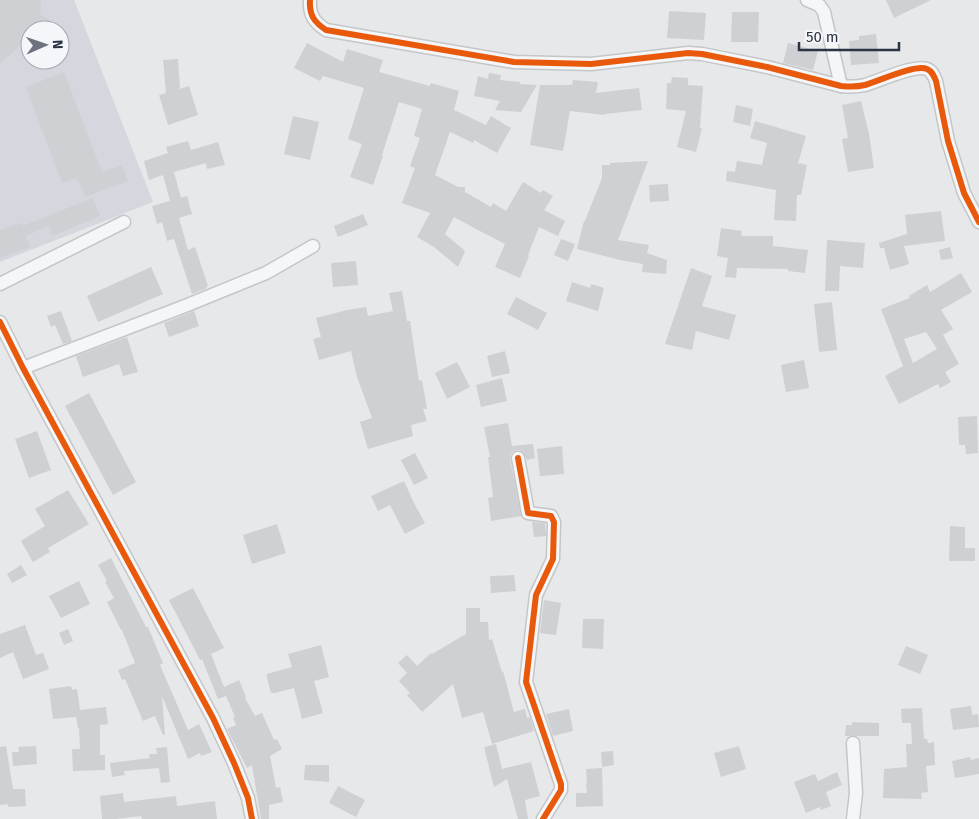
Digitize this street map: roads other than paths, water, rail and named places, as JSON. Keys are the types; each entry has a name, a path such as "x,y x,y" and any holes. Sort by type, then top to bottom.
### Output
{"street":[{"path":"310,0 313,18 318,25 326,30 514,62 591,64 702,54 852,87 864,85 916,67 926,68 932,72 936,81 948,141 964,194 979,222"},
{"path":"807,0 819,5 824,12 841,86"},
{"path":"0,284 124,222"},
{"path":"23,368 266,273 313,246"},
{"path":"0,322 23,368 213,718 248,798 252,819"},
{"path":"518,458 528,513 550,516 554,522 553,559 536,595 526,682 560,784 560,790 543,819"},
{"path":"853,743 856,793 853,819"}]}
